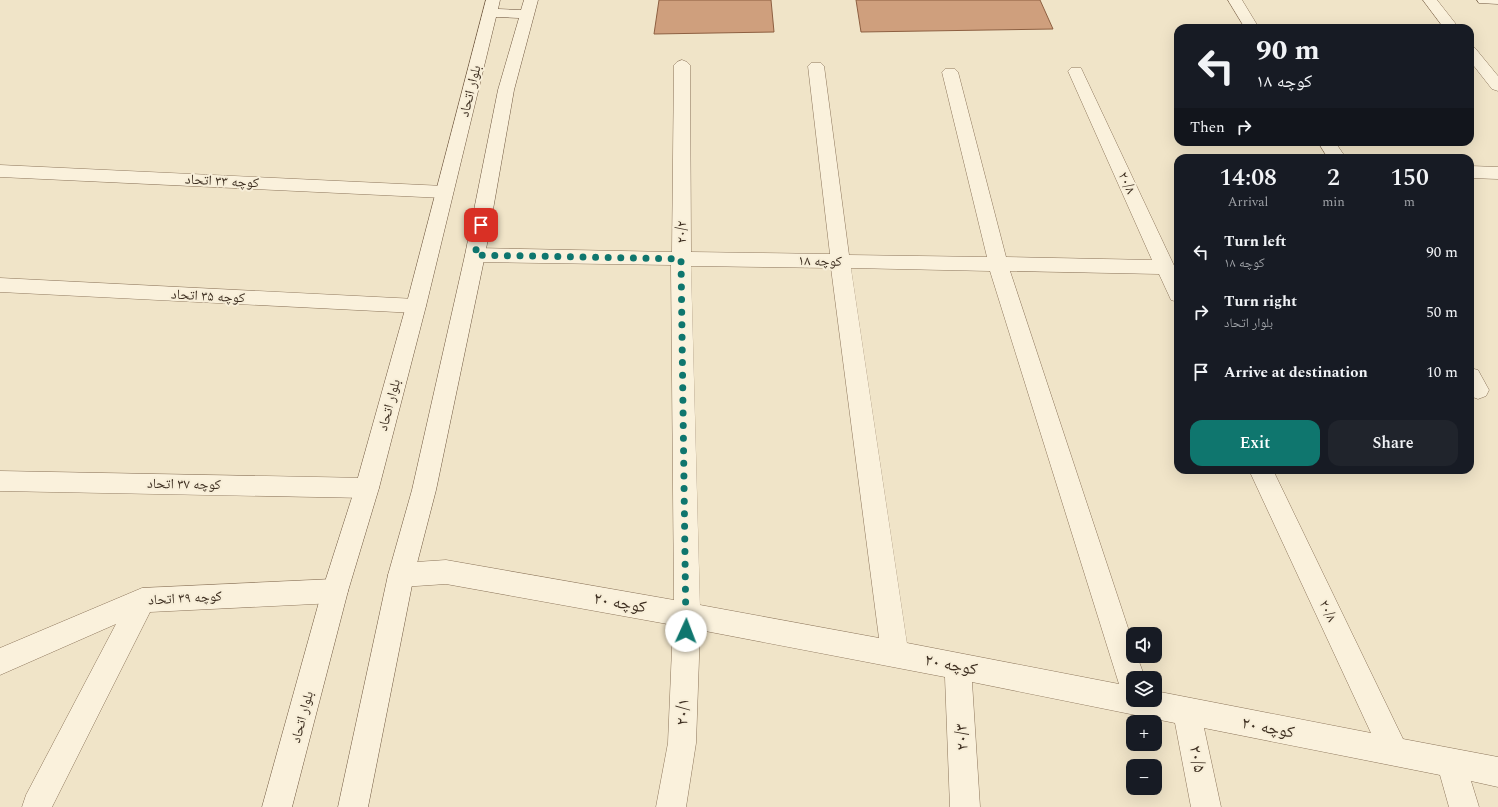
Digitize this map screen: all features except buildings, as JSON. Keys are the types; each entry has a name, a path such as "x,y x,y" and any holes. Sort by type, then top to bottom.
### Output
{"street":[{"path":"1235,0 1250,24"},
{"path":"1430,0 1449,24"},
{"path":"1484,0 1498,0"},
{"path":"353,807 401,576 424,490 475,255 506,90 529,7 491,7"},
{"name":"بلوار اتحاد","path":"277,807 335,591 367,488 416,306 491,7"},
{"path":"1474,55 1498,86"},
{"name":"۲۰/۲","path":"682,65 681,259 687,615"},
{"path":"816,66 840,262 895,654"},
{"name":"۲۰/۸","path":"1076,71 1174,286"},
{"path":"950,72 998,264 1129,671"},
{"name":"کوچه ۳۳ اتحاد","path":"0,171 444,192"},
{"path":"1474,172 1498,173"},
{"name":"کوچه ۱۸","path":"475,255 1165,267"},
{"name":"کوچه ۳۵ اتحاد","path":"0,285 416,306"},
{"name":"۲۰/۸","path":"1263,474 1395,753"},
{"name":"کوچه ۳۷ اتحاد","path":"0,481 367,488"},
{"name":"کوچه ۲۰","path":"401,576 446,572 687,615 958,666 1126,693"},
{"name":"کوچه ۳۹ اتحاد","path":"0,662 142,600 335,591"},
{"path":"37,806 142,600"},
{"name":"۲۰/۱","path":"671,807 682,743 687,615"},
{"name":"۲۰/۳","path":"958,666 965,807"},
{"name":"کوچه ۲۰","path":"1162,704 1187,712 1450,764 1498,772"},
{"name":"۲۰/۵","path":"1187,712 1206,807"},
{"path":"1450,764 1464,807"}],"route":[{"path":"481,225 475,255 681,259 687,615 686,631"}]}
